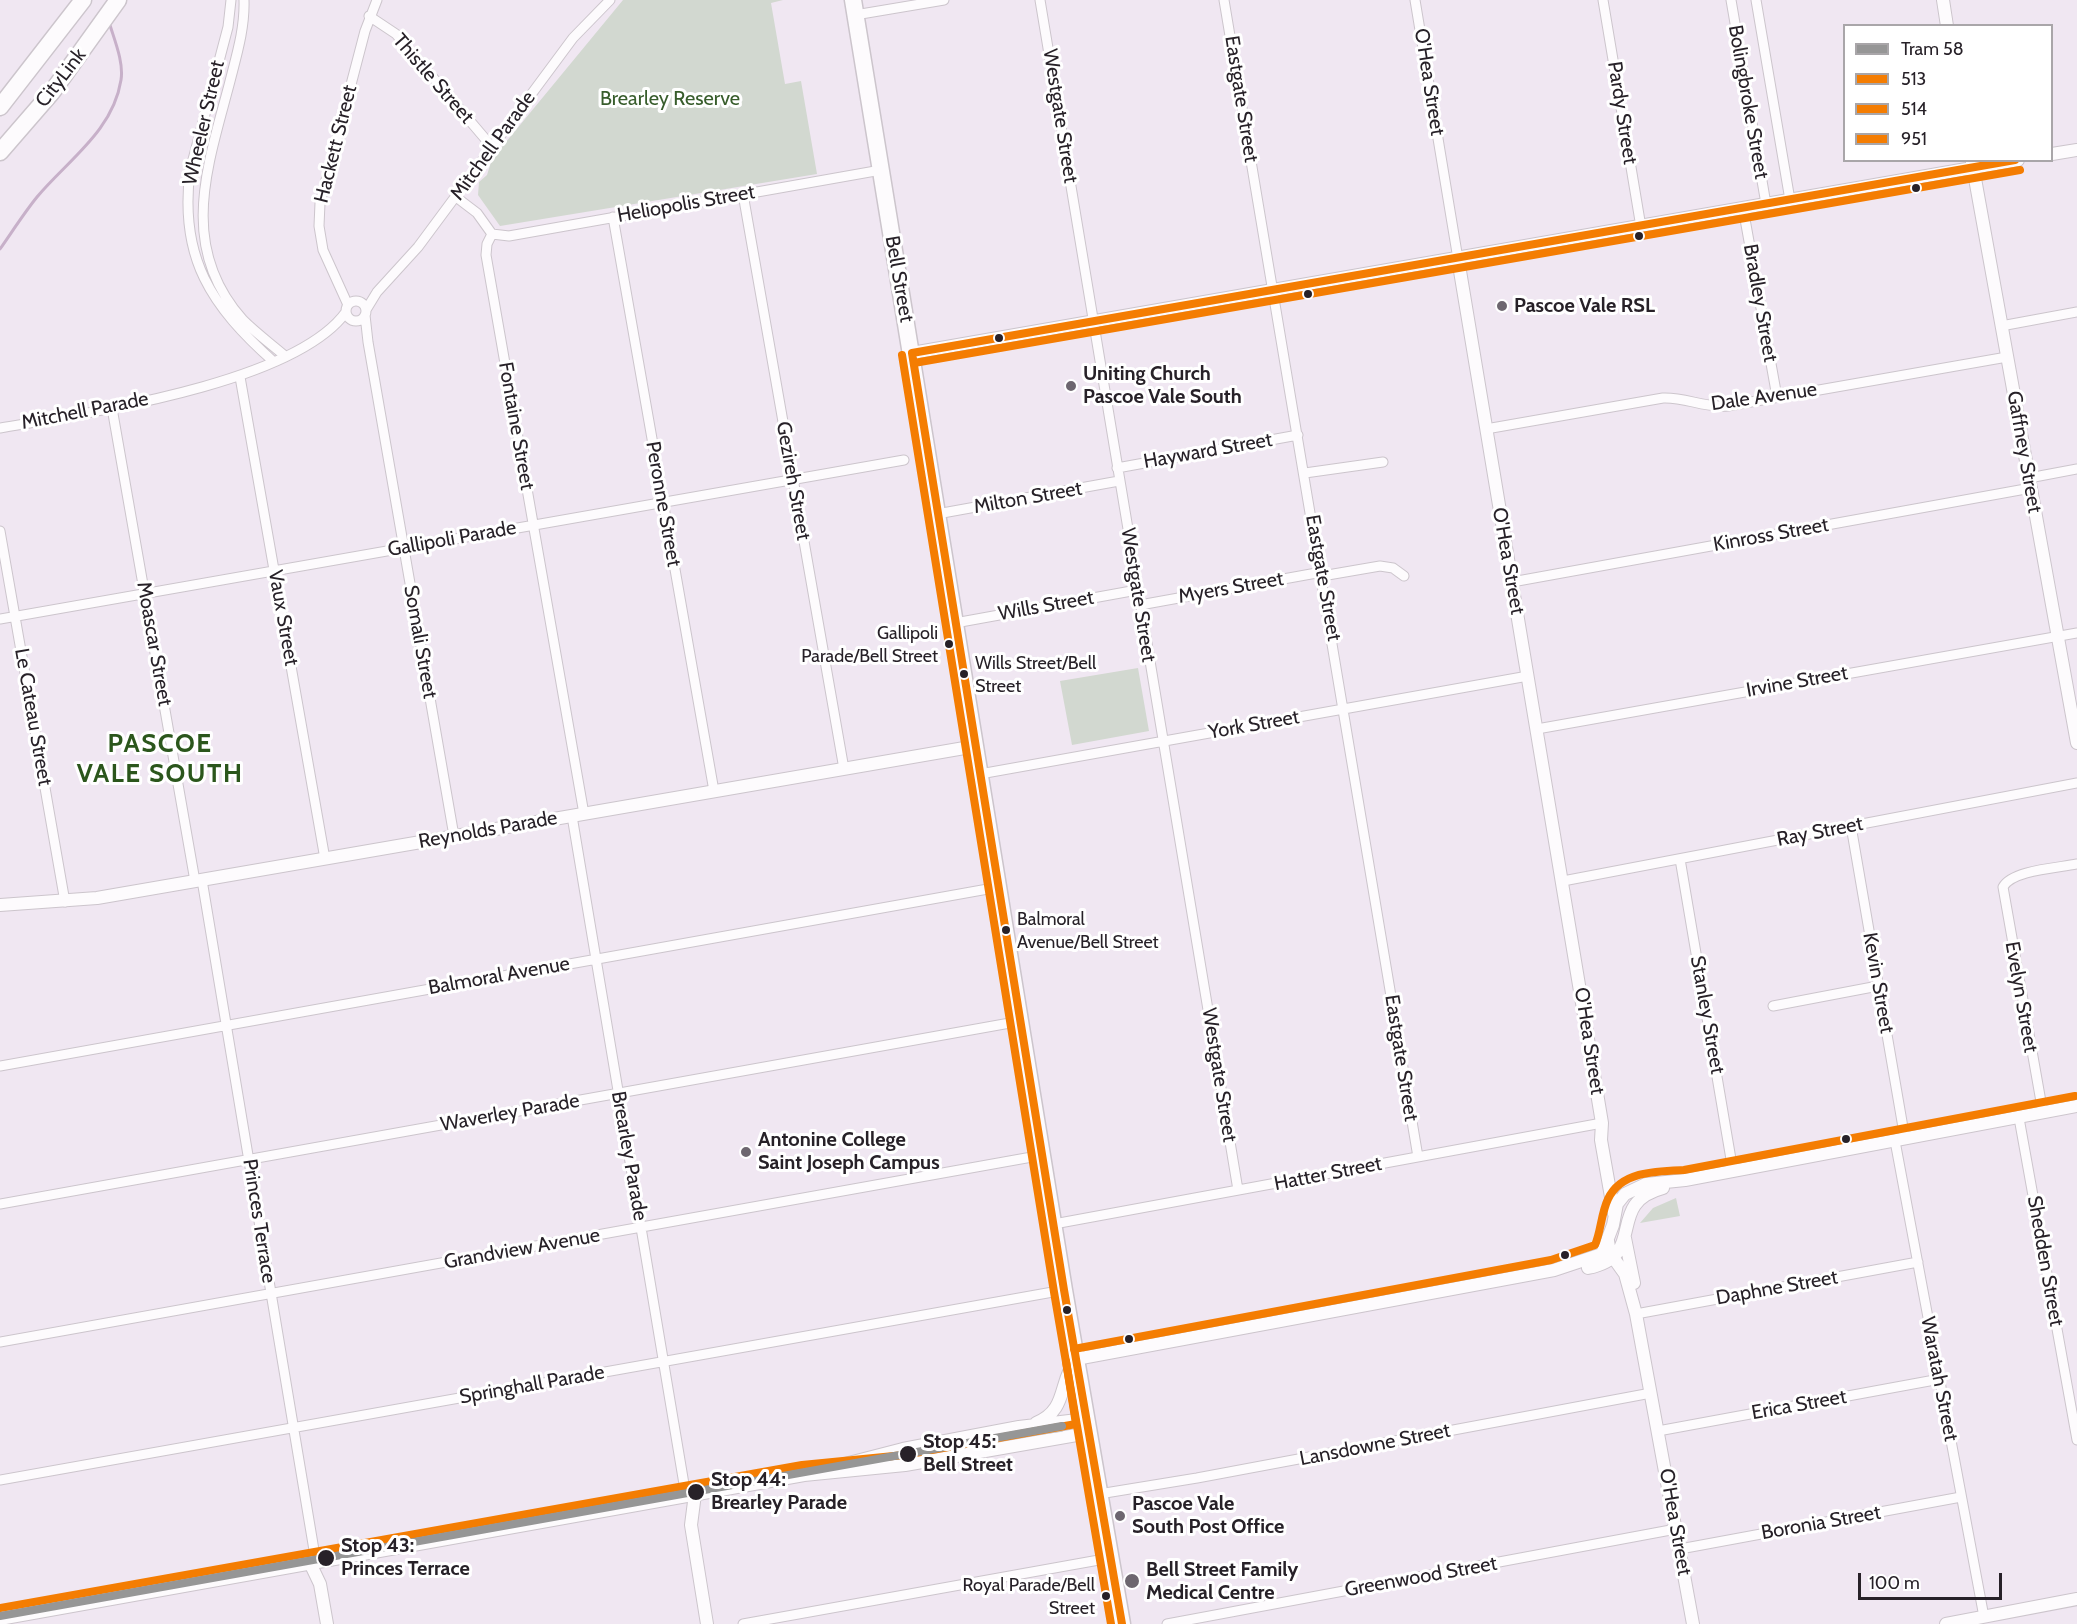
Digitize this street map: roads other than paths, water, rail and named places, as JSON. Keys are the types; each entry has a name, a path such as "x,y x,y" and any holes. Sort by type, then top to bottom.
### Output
{"highway":[{"name":"CityLink","path":"0,152 52,92 118,0"},
{"name":"CityLink","path":"0,107 79,6"},
{"name":"Bell Street","path":"854,8 1064,1290 1122,1624"}],"street":[{"name":"Wheeler Street","path":"231,0 228,27 190,171 187,195 188,229 196,262 218,304 231,322 274,362"},
{"name":"Wheeler Street","path":"244,0 242,32 203,185 204,240 212,269 235,310 260,336 285,356"},
{"name":"Hackett Street","path":"352,305 323,249 319,226 320,203 369,16 377,0"},
{"name":"Mitchell Parade","path":"335,327 355,321 366,312 377,292 405,264 573,38 610,0"},
{"path":"854,8 944,0"},
{"name":"Westgate Street","path":"1040,0 1238,1190"},
{"name":"Eastgate Street","path":"1224,0 1418,1157"},
{"name":"O'Hea Street","path":"1415,0 1563,881 1602,1123 1601,1140 1621,1217"},
{"name":"Pardy Street","path":"1603,0 1641,227"},
{"name":"Bolingbroke Street","path":"1731,0 1766,204"},
{"name":"Bolingbroke Street","path":"1756,0 1790,200"},
{"path":"1942,0 1947,24"},
{"name":"Thistle Street","path":"369,16 396,34 493,147"},
{"path":"2053,154 2077,150"},
{"path":"912,353 1641,227 1972,165 2000,162"},
{"name":"Gaffney Street","path":"1972,165 2077,743"},
{"name":"Heliopolis Street","path":"492,234 509,236 881,170"},
{"name":"Gezireh Street","path":"743,194 844,769"},
{"path":"456,197 477,213 492,234"},
{"name":"Bradley Street","path":"1743,208 1777,398"},
{"name":"Peronne Street","path":"613,217 714,791"},
{"name":"Fontaine Street","path":"492,234 487,244 486,255 534,525 578,815"},
{"name":"Mitchell Parade","path":"0,428 112,408 240,376 274,362 322,337 335,327 352,305 377,292"},
{"path":"352,305 366,312"},
{"name":"Somali Street","path":"352,305 355,321 368,342"},
{"name":"Somali Street","path":"366,312 368,342 454,836"},
{"path":"2001,326 2077,312"},
{"name":"Dale Avenue","path":"1486,429 1663,398 1679,399 1709,407 1777,398 2007,357"},
{"name":"Vaux Street","path":"240,376 325,859"},
{"name":"Moascar Street","path":"112,408 199,881"},
{"name":"Hayward Street","path":"1117,468 1298,435"},
{"name":"Gallipoli Parade","path":"0,619 904,460"},
{"path":"1305,473 1383,462"},
{"name":"Kinross Street","path":"1512,582 2030,483 2077,469"},
{"name":"Milton Street","path":"937,514 1119,481"},
{"name":"Le Cateau Street","path":"0,531 65,902"},
{"name":"Myers Street","path":"1140,605 1380,566 1393,568 1404,576"},
{"name":"Wills Street","path":"955,623 1137,590"},
{"name":"Irvine Street","path":"1537,729 2077,633"},
{"name":"York Street","path":"980,774 1528,676"},
{"name":"Reynolds Parade","path":"0,905 65,902 199,881 976,746"},
{"name":"Ray Street","path":"1563,881 2077,783"},
{"name":"Brearley Parade","path":"578,815 596,959 707,1624"},
{"name":"Kevin Street","path":"1851,826 1878,986 1900,1140"},
{"name":"Stanley Street","path":"1680,859 1733,1171"},
{"name":"Evelyn Street","path":"2043,1113 2003,897 2007,881 2017,876 2077,864"},
{"name":"Princes Terrace","path":"199,881 226,1025 327,1624"},
{"name":"Balmoral Avenue","path":"0,1066 999,887"},
{"path":"1773,1006 1878,986"},
{"name":"Waverley Parade","path":"0,1204 1021,1021"},
{"path":"1625,1194 1646,1184 1685,1180 2077,1106"},
{"name":"Shedden Street","path":"2019,1118 2077,1440"},
{"name":"O'Hea Street","path":"1602,1123 1608,1138 1615,1176 1630,1202 1621,1217"},
{"name":"Hatter Street","path":"1054,1224 1602,1123"},
{"name":"Waratah Street","path":"1900,1140 1918,1262 1984,1617"},
{"name":"Grandview Avenue","path":"0,1342 1043,1155"},
{"path":"1036,1424 1052,1415 1058,1407 1068,1372 1076,1359 1554,1270 1597,1257 1605,1249 1621,1217 1644,1194 1685,1180"},
{"path":"1554,1270 1579,1270 1598,1266 1613,1258 1625,1238 1621,1217"},
{"name":"O'Hea Street","path":"1625,1238 1637,1302 1636,1314"},
{"name":"O'Hea Street","path":"1608,1239 1609,1250 1624,1274 1636,1314 1693,1624"},
{"name":"Daphne Street","path":"1636,1314 1918,1262"},
{"name":"Springhall Parade","path":"0,1480 1064,1290"},
{"name":"Erica Street","path":"1658,1431 1940,1379"},
{"name":"Lansdowne Street","path":"1099,1494 1651,1393"},
{"path":"804,1475 903,1449 1036,1424 1087,1426"},
{"path":"0,1619 804,1475 905,1465 1087,1426"},
{"name":"Boronia Street","path":"1680,1549 1961,1497"},
{"name":"Greenwood Street","path":"1167,1624 1676,1529"},
{"path":"743,1624 1110,1558"},
{"path":"1946,1624 2077,1599"}],"waterway":[{"path":"0,249 37,197 88,144 109,115 122,73 109,22"}],"tram line":[{"name":"58","path":"0,1616 1062,1426"},
{"path":"971,1444 1062,1431"}],"place":[{"name":"Pascoe Vale RSL","path":"1502,306"},
{"name":"Uniting Church Pascoe Vale South","path":"1071,386"},
{"name":"Gallipoli Parade/Bell Street","path":"949,644"},
{"name":"Wills Street/Bell Street","path":"964,674"},
{"name":"Balmoral Avenue/Bell Street","path":"1006,930"},
{"name":"Antonine College Saint Joseph Campus","path":"746,1152"},
{"name":"Stop 45: Bell Street","path":"908,1454"},
{"name":"Stop 44: Brearley Parade","path":"696,1492"},
{"name":"Pascoe Vale South Post Office","path":"1120,1516"},
{"name":"Stop 43: Princes Terrace","path":"326,1558"},
{"name":"Bell Street Family Medical Centre","path":"1132,1581"},
{"name":"Royal Parade/Bell Street","path":"1106,1596"}],"district":[{"name":"PASCOE VALE SOUTH","path":"160,759"}],"park label":[{"name":"Brearley Reserve","path":"670,99"}]}
